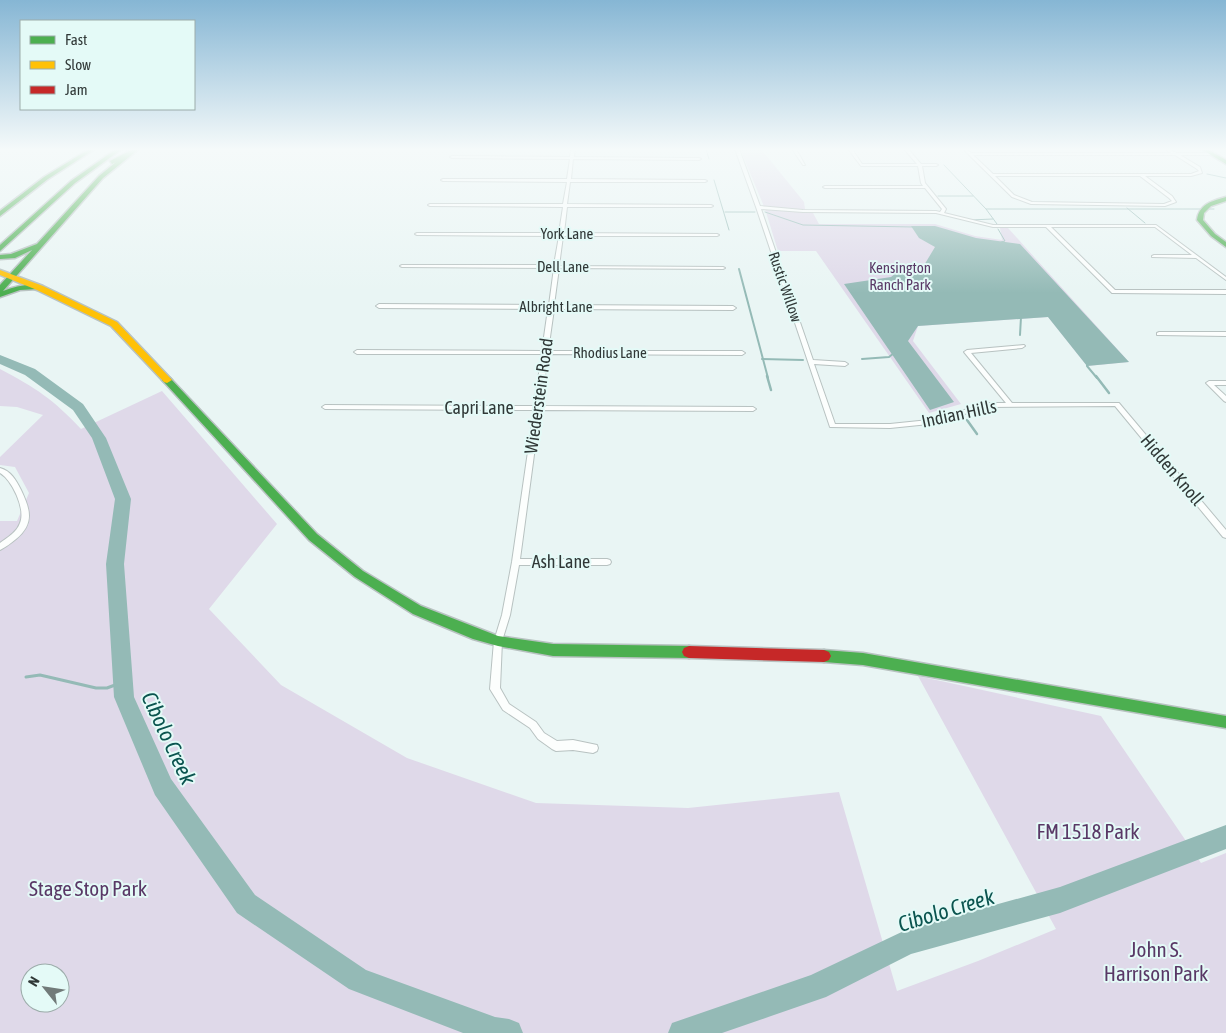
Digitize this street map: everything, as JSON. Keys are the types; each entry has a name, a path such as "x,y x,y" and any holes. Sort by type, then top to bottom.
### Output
{"main road":[{"path":"0,214 21,197"},
{"path":"0,237 45,197"},
{"path":"0,249 57,197"},
{"path":"40,213 62,197"},
{"path":"0,290 84,197"},
{"path":"1226,199 1205,208 1200,220 1204,227 1226,245"},
{"path":"0,257 22,253 45,241"},
{"path":"0,272 40,288 114,324 313,537 371,583 417,610 478,636 498,641 563,650 787,654 862,659 1226,722"},
{"path":"0,295 18,288 40,288"}],"street":[{"name":"Wiederstein Road","path":"566,197 516,562 506,615 498,641 495,689 506,708 533,725 541,736 556,746 574,745 593,748"},
{"name":"Rustic Willow","path":"754,197 832,426"},
{"path":"935,197 944,209 942,213"},
{"path":"1015,197 1024,202 1039,204 1168,205 1174,202 1171,197"},
{"path":"430,205 711,206"},
{"path":"758,207 803,211 942,213 993,226 1156,226 1226,280"},
{"path":"1047,226 1114,292 1226,292"},
{"name":"York Lane","path":"417,234 717,235"},
{"path":"1154,256 1196,256"},
{"name":"Dell Lane","path":"402,266 723,268"},
{"name":"Albright Lane","path":"380,306 733,308"},
{"path":"1159,334 1226,334"},
{"path":"1010,404 967,352 1022,346"},
{"name":"Rhodius Lane","path":"358,352 742,353"},
{"path":"811,362 845,364"},
{"path":"1226,383 1209,383 1226,400"},
{"name":"Indian Hills","path":"832,426 913,424 929,422 976,408 1010,404 1117,404"},
{"name":"Hidden Knoll","path":"1117,404 1226,535"},
{"name":"Capri Lane","path":"325,407 753,409"},
{"path":"0,470 7,473 12,479 27,512 26,520 14,538 0,547"},
{"name":"Ash Lane","path":"516,562 607,562"}],"green space":[{"name":"Kensington Ranch Park","path":"760,197 800,197 804,202 805,209 813,213 819,224 935,224 975,236 1002,240 1000,228 1008,228 1129,362 1087,366 1048,317 918,326 913,341 961,404 929,413 816,251 778,251"},
{"path":"0,369 44,395 81,429 162,391 277,524 209,609 281,685 407,758 536,803 688,808 839,792 897,991 1056,929 918,676 1101,716 1201,863 1226,853 1226,1033 0,1033 0,521 17,521 29,493 15,467 0,465 0,457 43,415 17,407 0,406"}],"water":[{"name":"Kensington Ranch Park","path":"911,226 935,226 976,238 1020,244 1129,362 1087,366 1048,317 918,326 908,341 954,402 930,410 844,284 891,277 900,270 923,267 935,247 919,238"}],"waterway":[{"path":"719,197 729,230"},
{"path":"975,197 986,209"},
{"path":"986,209 1128,209"},
{"path":"986,209 997,224"},
{"path":"1128,209 1214,209"},
{"path":"1128,209 1145,223"},
{"path":"725,212 755,212"},
{"path":"765,212 803,225 913,227"},
{"path":"970,220 993,219"},
{"path":"998,229 1005,241 1001,242"},
{"path":"739,269 763,359"},
{"path":"1020,335 1021,317"},
{"path":"862,359 889,357 894,353"},
{"name":"Cibolo Creek","path":"0,359 30,372 78,407 99,438 123,499 115,564 124,697 163,787 246,904 358,980 495,1031 509,1033"},
{"path":"763,359 803,360"},
{"path":"763,359 768,378"},
{"path":"1087,362 1087,366 1097,378"},
{"path":"767,376 771,390"},
{"path":"1096,376 1109,393"},
{"path":"967,420 977,434"},
{"path":"26,677 40,675 96,688 107,688 123,682"},
{"name":"Cibolo Creek","path":"682,1033 816,987 908,942 1060,900 1226,837"}],"traffic: fast":[{"path":"0,214 21,197"},
{"path":"0,249 56,197"},
{"path":"0,290 83,197"},
{"path":"1226,199 1209,205 1201,212 1200,220 1213,235 1226,245"},
{"path":"0,257 12,256 36,246"},
{"path":"0,295 19,288 34,287"},
{"path":"167,380 313,537 359,574 417,610 478,635 498,641 553,650 689,652"},
{"path":"824,656 863,659 1226,722"}],"traffic: slow":[{"path":"0,272 40,288 114,324 167,380"}],"traffic: jam":[{"path":"689,652 824,656"}],"park label":[{"name":"FM 1518 Park","path":"1088,832"},
{"name":"Stage Stop Park","path":"88,889"},
{"name":"John S. Harrison Park","path":"1156,962"}]}
